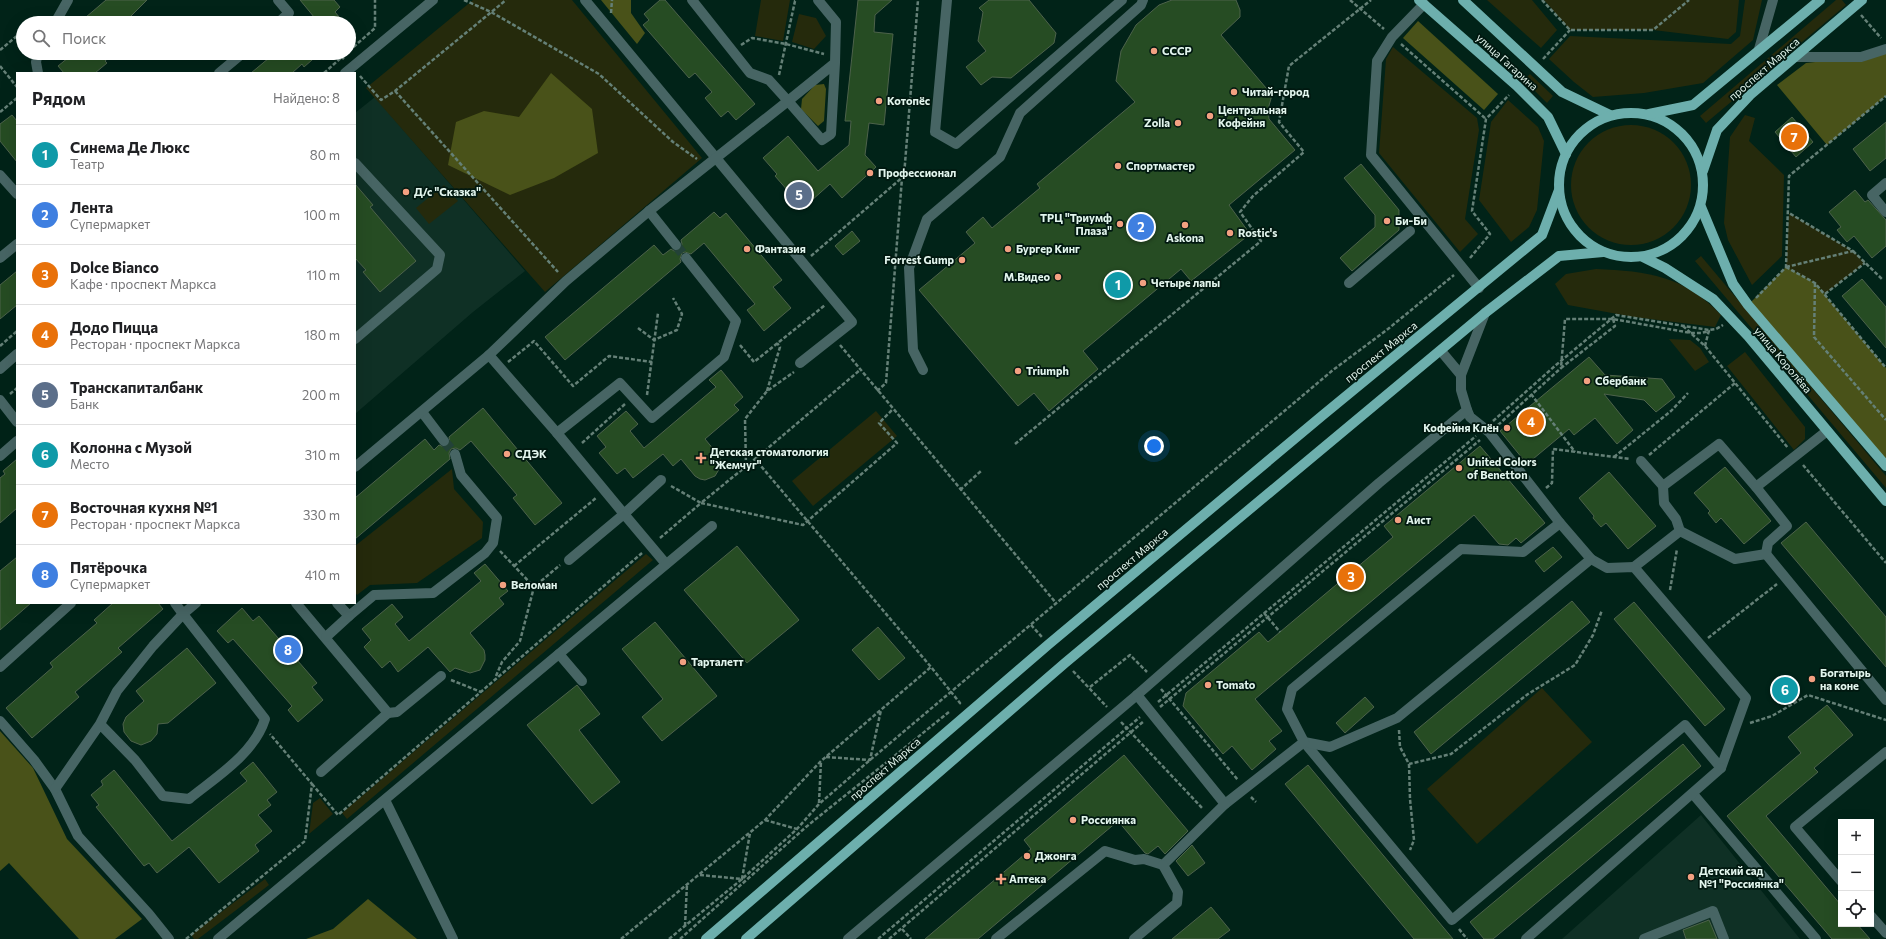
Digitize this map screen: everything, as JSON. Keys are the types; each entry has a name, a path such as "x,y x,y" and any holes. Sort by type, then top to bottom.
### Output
{"main road":[{"name":"улица Гагарина","path":"1463,0 1536,66 1562,92 1610,115"},
{"name":"проспект Маркса","path":"1649,114 1693,105 1820,0"},
{"name":"проспект Маркса","path":"1703,171 1717,130 1750,94 1796,57 1862,0"},
{"name":"улица Гагарина","path":"1421,2 1518,86 1548,117 1566,154"},
{"path":"1630,112 1649,114 1670,124 1685,136 1696,152 1703,171 1704,189 1701,207 1692,225 1679,240 1662,251 1643,257 1622,258 1603,252 1586,242 1572,227 1563,210 1559,190 1560,171 1566,154 1577,137 1593,124 1610,115 1630,112"},
{"name":"проспект Маркса","path":"706,939 1049,644 1323,415 1542,235 1559,190"},
{"name":"улица Королёва","path":"1701,207 1733,284 1748,305 1886,466"},
{"path":"746,939 1065,663 1485,313 1559,256 1603,252"},
{"name":"улица Королёва","path":"1643,257 1672,272 1713,299 1748,336 1886,501"}],"street":[{"path":"59,16 68,0"},
{"path":"278,0 289,13 286,16"},
{"path":"348,70 433,0"},
{"path":"585,0 852,322 800,363"},
{"path":"692,0 750,73 769,80 822,140 831,134 836,22 818,0"},
{"path":"947,0 935,132 956,144 1122,0"},
{"path":"923,370 913,350 910,268 927,219 1000,157 1020,113 1141,6 1143,0"},
{"path":"1759,49 1773,0"},
{"path":"1421,2 1392,37 1377,61 1370,155 1479,288"},
{"path":"1796,57 1861,57 1886,49"},
{"path":"36,60 38,72"},
{"path":"220,72 235,60"},
{"path":"356,466 489,355 566,281 649,211 788,101 835,60"},
{"path":"356,164 440,255 438,270 356,337"},
{"path":"0,174 16,193"},
{"path":"1886,183 1872,195 1886,212"},
{"path":"649,211 676,245"},
{"path":"1349,283 1410,231"},
{"path":"0,258 16,245"},
{"path":"557,433 620,383 652,418 724,357 736,321 686,258"},
{"path":"1485,313 1462,375 1461,390 1470,417 1485,428 1560,523 1591,559 1607,568 1634,567 1680,531"},
{"path":"1441,351 1462,375"},
{"path":"0,369 16,355"},
{"path":"489,355 606,490 666,564"},
{"path":"0,400 16,421"},
{"path":"848,939 1137,695 1379,483 1467,410"},
{"path":"422,412 444,441"},
{"path":"1756,487 1796,457 1827,431"},
{"path":"0,456 16,442"},
{"path":"1663,486 1719,444 1787,526 1768,542 1766,554 1886,700"},
{"path":"326,637 374,595 433,592 485,553 493,543 497,518 461,475 455,454"},
{"path":"1642,461 1663,486 1664,503 1676,519 1680,531 1735,559 1766,554"},
{"path":"569,560 662,480"},
{"path":"1560,523 1523,552 1461,549 1292,689 1287,709 1304,742 1452,920 1685,725 1721,768"},
{"path":"218,939 712,526"},
{"path":"1163,865 1225,804 1304,742 1330,747 1397,718 1591,559"},
{"path":"1526,939 1721,768 1746,698 1634,567"},
{"path":"0,667 71,604"},
{"path":"100,724 135,760 163,796 189,799 244,755 263,726 265,719 176,604"},
{"path":"55,789 100,724 117,691 154,646 183,614 195,604"},
{"path":"297,604 388,713"},
{"path":"338,604 349,616"},
{"path":"559,654 582,681"},
{"path":"321,772 388,713 397,712 441,676"},
{"path":"1137,695 1150,709 1225,804"},
{"path":"0,721 34,760 55,789 78,836 149,914 169,939"},
{"path":"1838,877 1795,827 1886,752"},
{"path":"1693,794 1816,939"},
{"path":"386,800 453,939"},
{"path":"996,939 1105,850 1135,860 1144,859 1163,865 1178,892 1177,903 1134,939"},
{"path":"1644,939 1714,911 1724,939"},
{"path":"1874,919 1886,933"}],"path":[{"path":"356,45 375,28 375,0"},
{"path":"464,0 491,12 599,74 673,142 706,165"},
{"path":"356,77 381,100 396,91 506,0"},
{"path":"611,18 612,0"},
{"path":"777,89 795,1 797,0"},
{"path":"877,391 886,383 902,177 904,176 918,0"},
{"path":"1350,0 1361,8 1486,119"},
{"path":"1015,444 1261,241 1240,212 1253,196 1304,152 1279,122 1289,66 1371,0"},
{"path":"1542,0 1570,30"},
{"path":"1536,66 1570,30 1653,30 1689,0"},
{"path":"1854,7 1886,43"},
{"path":"0,50 16,37"},
{"path":"732,51 752,38 786,44 835,60"},
{"path":"325,72 339,60"},
{"path":"343,60 348,70"},
{"path":"0,66 16,86"},
{"path":"669,939 742,878 797,828 819,804 870,760 1333,370 1388,329 1462,268 1490,234 1472,211 1486,119 1518,86"},
{"path":"396,91 566,281"},
{"path":"1786,267 1789,213 1789,176 1886,96"},
{"path":"0,112 16,99"},
{"path":"803,263 902,177"},
{"path":"1789,213 1853,251 1882,279"},
{"path":"1748,305 1786,267 1853,251"},
{"path":"1825,294 1866,263"},
{"path":"1786,267 1815,283 1886,368"},
{"path":"1815,283 1814,337 1886,420"},
{"path":"654,340 677,330 682,314 673,298"},
{"path":"732,335 754,362 833,298"},
{"path":"586,449 581,443 620,409 626,404 638,403 648,395 658,312"},
{"path":"878,939 1485,428 1556,365 1613,320 1616,315 1709,330 1716,329"},
{"path":"1613,320 1615,326 1561,368 1566,318 1613,320 1691,333 1701,333 1716,329 1732,319"},
{"path":"1682,326 1705,346 1796,457 1886,563"},
{"path":"638,328 654,340"},
{"path":"1705,346 1709,330"},
{"path":"0,346 16,332"},
{"path":"833,337 1056,603"},
{"path":"500,369 534,341 573,386 609,356 652,362"},
{"path":"767,391 780,346 777,343"},
{"path":"746,466 745,419 767,391 797,370 800,363"},
{"path":"263,726 338,815 481,692 494,679 860,370"},
{"path":"1538,495 1552,483 1553,449 1642,461 1735,383"},
{"path":"1614,457 1671,411 1688,393"},
{"path":"1531,394 1576,452"},
{"path":"662,480 701,503 803,525 897,443 879,423 893,410"},
{"path":"680,939 806,827 960,703 755,459"},
{"path":"960,490 981,471"},
{"path":"514,566 606,490"},
{"path":"1667,605 1680,531"},
{"path":"493,543 534,587"},
{"path":"494,679 502,662 520,641 534,587 569,560"},
{"path":"1700,644 1785,578"},
{"path":"1409,764 1451,754 1528,694 1576,665 1592,635 1602,610"},
{"path":"1264,613 1280,632"},
{"path":"1090,687 1130,655 1154,679 1166,696 1256,802"},
{"path":"621,939 765,820 821,761 931,667"},
{"path":"441,676 481,692"},
{"path":"870,760 881,710"},
{"path":"1397,718 1400,747 1409,764 1410,799 1414,840 1404,862"},
{"path":"826,757 870,760"},
{"path":"819,804 821,761"},
{"path":"186,939 306,842 312,784"},
{"path":"765,820 797,828"},
{"path":"742,878 750,833"},
{"path":"699,875 742,878"},
{"path":"685,927 687,884"},
{"path":"902,929 911,939"}],"shaded area":[{"path":"473,0 572,0 702,158 545,292 366,88"},
{"path":"761,0 790,0 783,41 755,36"},
{"path":"1487,0 1532,0 1557,30 1541,48"},
{"path":"1544,0 1739,0 1736,32 1728,39 1653,30 1570,30"},
{"path":"1745,0 1762,0 1753,40 1703,83 1644,93 1593,97 1549,59 1570,36 1731,44 1740,36"},
{"path":"1836,0 1842,0 1846,5 1706,123 1700,116"},
{"path":"799,14 816,18 826,36 814,49 792,42"},
{"path":"1393,47 1477,118 1479,130 1465,219 1478,234 1460,252 1379,153 1386,59"},
{"path":"1530,74 1553,96 1547,103 1524,80"},
{"name":"Д/с \"Сказка\"","path":"375,97 525,271 473,312 356,413 356,112"},
{"path":"1508,100 1538,127 1544,141 1537,210 1529,227 1511,242 1479,200 1491,122"},
{"path":"1745,115 1755,118 1749,141 1784,175 1782,256 1752,285 1728,240 1724,223 1730,137"},
{"path":"1631,125 1643,126 1654,130 1664,135 1673,143 1681,152 1686,162 1690,173 1690,197 1686,208 1681,218 1673,227 1664,235 1654,240 1643,244 1631,245 1619,244 1608,240 1598,235 1589,227 1581,218 1576,208 1572,197 1571,185 1572,173 1576,162 1581,152 1589,143 1598,135 1608,130 1619,126"},
{"path":"444,185 458,201 429,224 416,208"},
{"path":"1789,213 1853,251 1865,263 1825,294 1815,283 1786,267"},
{"path":"1701,256 1886,476 1886,488 1695,261"},
{"path":"1596,269 1649,274 1664,278 1693,292 1721,315 1715,327 1634,317 1568,305 1555,284 1566,274"},
{"path":"1669,339 1690,340 1700,348 1709,362 1695,371"},
{"path":"1745,352 1805,427 1805,439 1794,450 1727,366"},
{"path":"876,411 897,436 813,506 792,481"},
{"path":"452,469 454,489 483,522 482,538 417,583 370,585 357,595 356,545"},
{"path":"646,554 653,560 347,819 342,813"},
{"path":"1542,688 1592,742 1477,844 1427,789"},
{"path":"320,798 333,814 309,834 313,803"},
{"name":"Детский сад №1 \"Россиянка\"","path":"1701,815 1800,939 1562,939"},
{"path":"265,879 269,885 198,939 194,939 191,935"}],"green space":[{"path":"601,0 631,0 631,13 645,33 637,44"},
{"path":"1418,21 1498,94 1484,110 1403,38"},
{"path":"1886,49 1886,96 1827,145 1777,85 1806,63 1861,57"},
{"path":"551,73 592,109 598,153 554,178 510,195 448,165 456,122 484,111 519,117"},
{"path":"824,84 826,89 824,121 818,126 801,109 802,99 815,85"},
{"path":"1786,267 1815,283 1886,368 1886,466 1748,305"},
{"path":"0,731 33,768 67,839 142,919 115,939 79,939 9,863 0,871"},
{"path":"368,899 417,939 306,939 333,929"}],"building":[{"path":"106,0 147,0 131,16 87,16"},
{"path":"300,0 334,0 340,7 335,12 338,16 313,16"},
{"path":"660,0 665,0 755,104 736,120 728,111 721,117 705,98 712,92 695,73 689,78 643,25 649,20 644,14"},
{"path":"858,0 892,0 875,15 874,32 893,34 884,125 869,123 865,155 876,167 842,198 830,184 811,201 803,192 795,199 775,176 777,174 763,158 788,136 818,171 849,145 851,121 845,121"},
{"path":"989,0 1029,0 1056,33 1054,43 1011,78 992,77 981,85 966,67 986,51 978,41 983,12 979,8"},
{"name":"ТРЦ \"Триумф Плаза\"","path":"1172,0 1236,0 1240,10 1240,17 1221,35 1272,95 1268,109 1269,119 1295,150 1229,205 1250,234 1191,281 1181,269 1083,351 1098,369 1049,411 1034,393 1018,406 919,290 975,243 966,232 983,217 992,228 1040,188 1037,184 1135,102 1116,81 1121,51 1136,25 1159,5"},
{"path":"65,60 106,60 105,61 107,63 96,72 63,72 58,66"},
{"path":"267,60 312,60 304,67 302,64 293,72 252,72"},
{"path":"12,115 16,120 16,161 0,141 0,124"},
{"path":"1792,117 1813,142 1796,157 1775,132"},
{"path":"1886,122 1886,158 1870,171 1853,149"},
{"name":"Би-Би","path":"1361,164 1399,210 1399,230 1352,271 1340,258 1375,227 1375,215 1344,178"},
{"path":"356,185 373,205 370,207 416,261 380,292 363,272 366,270 356,259"},
{"path":"1855,190 1865,202 1868,200 1886,220 1886,246 1872,258 1854,236 1847,242 1837,230 1841,227 1829,212"},
{"path":"714,212 720,218 726,213 782,280 773,287 791,308 764,331 747,310 755,304 704,243 691,254 685,252 682,253 680,259 681,262 565,360 545,337 654,245 663,255 671,249 674,251 680,250 682,244 681,240"},
{"path":"852,231 860,241 843,255 835,246"},
{"path":"16,272 16,306 0,319 0,285"},
{"path":"1862,279 1886,307 1886,348 1842,296"},
{"path":"1589,357 1605,375 1662,379 1675,397 1656,412 1644,400 1604,394 1633,430 1617,444 1595,418 1574,435 1569,429 1527,464 1500,431"},
{"path":"721,370 743,397 734,405 739,410 705,439 719,456 721,461 721,466 715,476 705,480 700,479 695,476 681,459 673,466 663,454 633,478 625,468 617,474 599,453 606,447 597,436 626,411 638,424 630,431 644,448 716,387 709,380"},
{"path":"483,408 562,503 535,525 513,498 517,495 471,441 460,450 456,448 451,449 449,453 450,459 356,538 356,497 425,439 434,450 439,445 444,447 448,446 450,443 449,437"},
{"path":"1480,446 1545,523 1521,543 1516,538 1508,545 1499,544 1474,515 1255,699 1282,731 1269,741 1276,749 1252,770 1232,746 1223,754 1183,706 1186,693 1259,632 1268,642 1280,632 1393,537 1384,526"},
{"path":"16,460 16,509 0,523 0,478 5,474 3,471"},
{"path":"1725,467 1771,521 1744,544 1721,518 1716,523 1708,513 1710,511 1694,493"},
{"path":"1609,472 1656,526 1628,549 1606,523 1601,527 1579,498"},
{"path":"1806,522 1886,617 1886,667 1781,543"},
{"path":"737,546 799,620 747,663 684,590"},
{"path":"1553,547 1562,557 1544,572 1535,561"},
{"path":"16,558 16,604 30,604 0,630 0,571"},
{"path":"485,564 508,591 499,598 504,604 470,633 484,650 485,660 480,670 470,673 455,668 450,672 428,647 398,672 390,661 382,668 364,647 371,640 362,629 392,604 403,617 395,624 409,641 481,581 474,573"},
{"path":"1572,601 1590,622 1431,754 1414,732"},
{"path":"1634,602 1725,709 1705,726 1614,619"},
{"path":"112,604 159,604 163,609 118,648 122,652 75,692 79,697 32,738 6,708 53,667 50,663 97,623 94,620"},
{"path":"242,608 253,621 259,616 317,683 312,687 323,700 298,722 288,710 292,706 233,639 228,643 217,631"},
{"path":"655,622 717,696 662,741 642,717 663,699 622,649"},
{"path":"878,627 905,658 879,680 852,650"},
{"path":"187,648 216,683 168,723 158,724 157,734 151,741 141,745 131,741 124,732 123,724 126,717 144,701 136,691"},
{"path":"577,685 600,714 579,730 620,782 592,804 527,725"},
{"path":"1365,697 1374,707 1345,733 1336,723"},
{"path":"1827,705 1853,735 1814,768 1818,772 1766,816 1838,901 1838,927 1860,927 1870,939 1832,939 1727,816 1801,753 1788,737"},
{"path":"1683,744 1701,766 1493,939 1484,939 1470,922"},
{"path":"1124,755 1188,831 1165,854 1158,846 1148,854 1145,853 1118,821 978,939 925,939 1031,849 1024,840"},
{"path":"253,762 277,792 267,800 271,805 258,815 272,831 255,845 259,851 219,883 189,847 157,873 149,863 144,866 96,807 99,805 91,795 103,785 101,781 114,770 172,841 247,781 240,773"},
{"path":"1308,765 1453,939 1414,939 1285,784"},
{"path":"1192,845 1205,863 1188,876 1176,861"},
{"path":"1211,907 1230,930 1218,939 1172,939"},
{"path":"1709,920 1717,939 1686,939 1683,930"}],"tunnel":[{"path":"676,245 686,258"},
{"path":"444,441 455,454"}],"place":[{"name":"СССР","path":"1154,51"},
{"name":"Читай-город","path":"1234,92"},
{"name":"Котопёс","path":"879,101"},
{"name":"Центральная Кофейня","path":"1210,116"},
{"name":"Zolla","path":"1178,123"},
{"name":"Восточная кухня №1","path":"1794,137"},
{"name":"Спортмастер","path":"1118,166"},
{"name":"Профессионал","path":"870,173"},
{"name":"Д/с \"Сказка\"","path":"406,192"},
{"name":"Транскапиталбанк","path":"799,195"},
{"name":"Би-Би","path":"1387,221"},
{"name":"ТРЦ \"Триумф Плаза\"","path":"1120,224"},
{"name":"Askona","path":"1185,225"},
{"name":"Лента","path":"1141,227"},
{"name":"Rostic's","path":"1230,233"},
{"name":"Фантазия","path":"747,249"},
{"name":"Бургер Кинг","path":"1008,249"},
{"name":"Forrest Gump","path":"962,260"},
{"name":"М.Видео","path":"1058,277"},
{"name":"Четыре лапы","path":"1143,283"},
{"name":"Синема Де Люкс","path":"1118,285"},
{"name":"Triumph","path":"1018,371"},
{"name":"Сбербанк","path":"1587,381"},
{"name":"Додо Пицца","path":"1531,422"},
{"name":"Кофейня Клён","path":"1507,428"},
{"name":"СДЭК","path":"507,454"},
{"name":"Детская стоматология \"Жемчуг\"","path":"701,458"},
{"name":"United Colors of Benetton","path":"1459,468"},
{"name":"Аист","path":"1398,520"},
{"name":"Dolce Bianco","path":"1351,577"},
{"name":"Веломан","path":"503,585"},
{"name":"Пятёрочка","path":"288,650"},
{"name":"Тарталетт","path":"683,662"},
{"name":"Богатырь на коне","path":"1812,679"},
{"name":"Tomato","path":"1208,685"},
{"name":"Колонна с Музой","path":"1785,690"},
{"name":"Россиянка","path":"1073,820"},
{"name":"Джонга","path":"1027,856"},
{"name":"Детский сад №1 \"Россиянка\"","path":"1691,877"},
{"name":"Аптека","path":"1001,879"}]}
